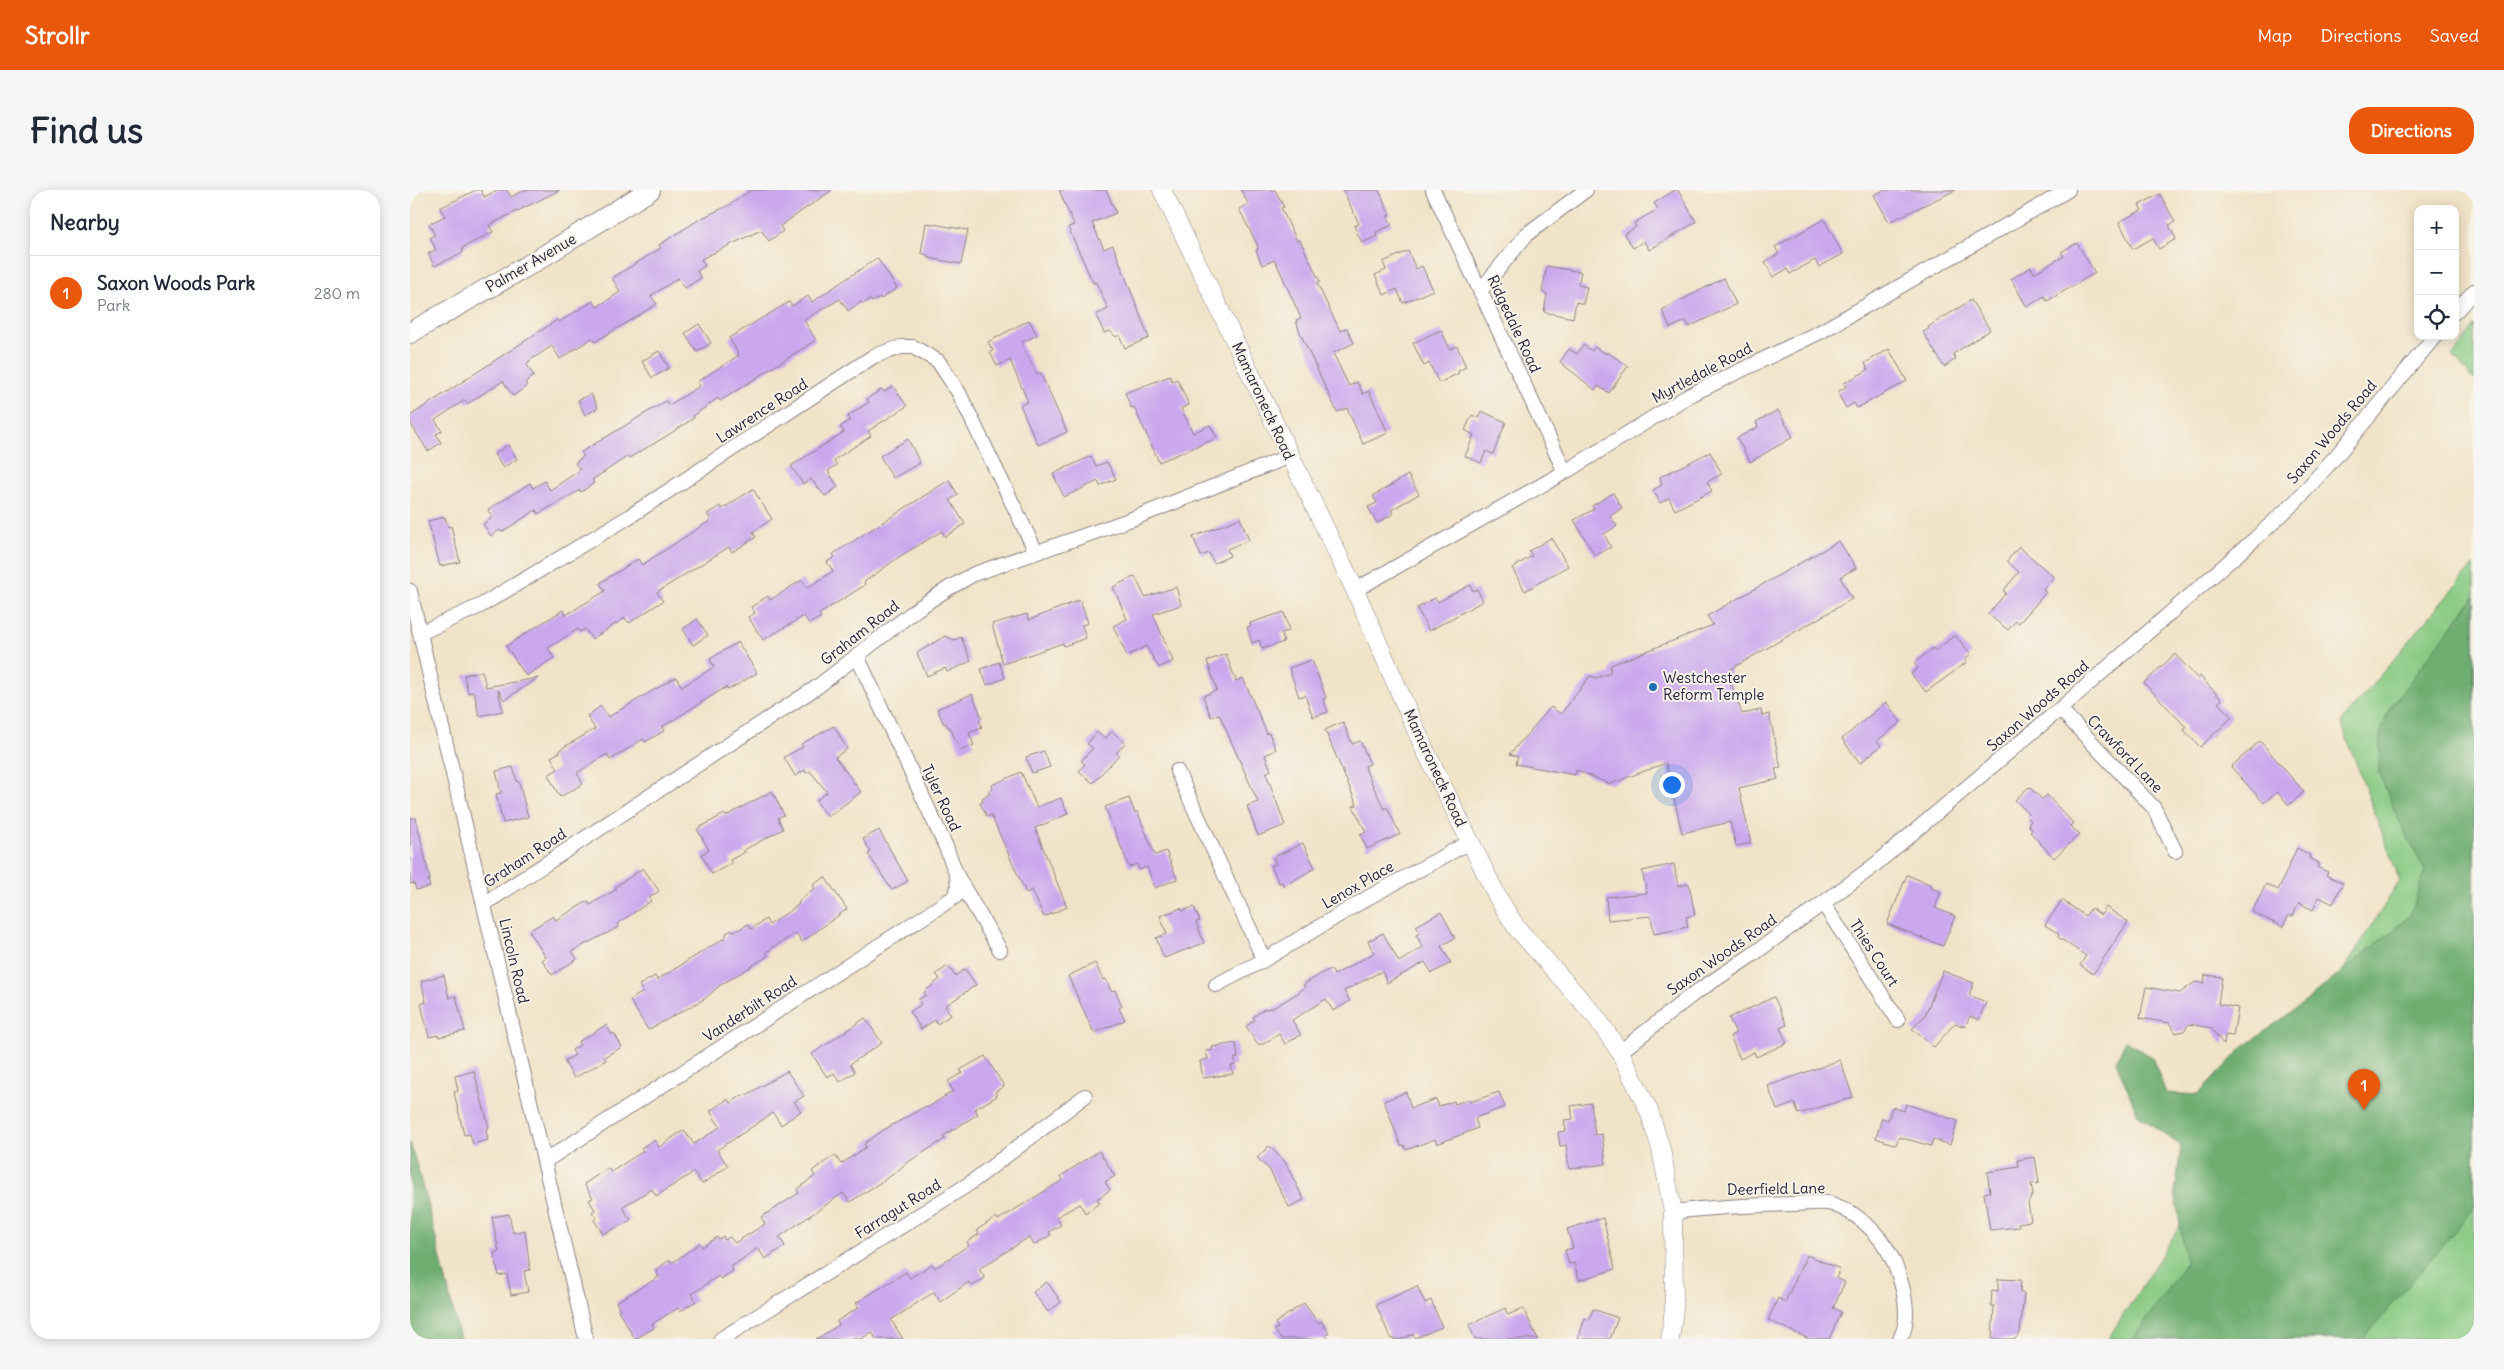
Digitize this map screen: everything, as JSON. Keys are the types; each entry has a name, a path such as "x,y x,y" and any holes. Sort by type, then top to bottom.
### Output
{"main road":[{"name":"Palmer Avenue","path":"410,333 534,262 650,190"}],"street":[{"name":"Mamaroneck Road","path":"1162,190 1355,590 1424,748 1498,898 1516,927 1596,1018 1620,1052 1648,1111 1661,1149 1673,1212 1674,1308 1670,1339"},
{"name":"Ridgedale Road","path":"1433,190 1565,472"},
{"path":"1480,290 1527,234 1586,190"},
{"name":"Myrtledale Road","path":"1355,590 1565,472 1688,396 1822,331 2068,190"},
{"path":"2459,308 2474,291"},
{"name":"Saxon Woods Road","path":"1620,1052 1692,995 1871,868 2060,709 2296,501 2432,340"},
{"name":"Lawrence Road","path":"420,634 488,601 627,518 874,356 901,347 914,347 938,361 959,393 1036,552"},
{"name":"Graham Road","path":"484,904 817,687 917,609 974,574 1132,520 1290,456"},
{"name":"Lincoln Road","path":"410,591 586,1339"},
{"name":"Tyler Road","path":"857,656 946,847 957,876 1000,950"},
{"name":"Crawford Lane","path":"2060,709 2154,808 2175,851"},
{"path":"1177,771 1264,960"},
{"name":"Lenox Place","path":"1216,986 1264,960 1368,896 1470,842"},
{"name":"Vanderbilt Road","path":"545,1161 956,896 957,876"},
{"name":"Thies Court","path":"1823,903 1898,1020"},
{"name":"Farragut Road","path":"721,1339 970,1184 1085,1096"},
{"name":"Deerfield Lane","path":"1673,1212 1728,1206 1830,1203 1852,1213 1868,1225 1892,1254 1903,1285 1906,1310 1905,1330 1900,1339"}],"green space":[{"path":"2474,325 2474,380 2453,356"},
{"path":"2474,564 2474,1339 2108,1339 2400,881 2341,722"},
{"path":"2474,597 2474,1208 2363,1339 2133,1339 2186,1262 2175,1193 2181,1146 2138,1115 2116,1062 2125,1041 2152,1057 2166,1093 2198,1095 2241,1049 2306,1001 2410,916 2425,871 2398,818 2379,773 2380,734 2389,709"},
{"path":"410,1142 427,1202 460,1339 410,1339"}],"building":[{"path":"476,190 481,190 484,197 498,190 507,190 511,197 525,190 560,190 489,225 493,232 462,248 463,252 461,254 434,266 428,253 436,250 430,237 435,235 429,224 445,216 440,208"},
{"path":"751,190 832,190 780,226 783,231 769,241 761,230 701,259 705,266 697,271 701,278 685,288 678,278 651,296 657,304 595,342 592,338 560,359 552,346 529,361 527,365 534,376 525,382 527,386 513,396 503,381 467,404 465,400 435,420 442,431 436,434 441,443 428,451 410,423 410,416 557,320 559,322 593,301 597,307 620,292 612,278 661,248 659,245 700,219 731,204"},
{"path":"1059,190 1106,190 1116,213 1092,223 1104,249 1113,245 1149,338 1125,348 1119,335 1116,337 1110,331 1104,333 1096,315 1108,309 1096,282 1093,283 1068,227 1074,225"},
{"path":"1241,190 1275,190 1284,207 1281,208 1297,241 1300,240 1320,282 1317,283 1340,331 1347,328 1354,343 1333,353 1349,386 1357,382 1363,394 1369,391 1388,433 1363,444 1347,408 1337,412 1300,333 1296,320 1301,318 1275,260 1262,265 1256,250 1258,249 1257,244 1239,209 1248,204"},
{"path":"1343,190 1379,190 1390,215 1387,216 1392,225 1376,232 1377,236 1362,243 1354,226 1359,224"},
{"path":"1678,190 1696,222 1649,250 1644,241 1633,248 1624,234 1636,227 1634,223 1658,209 1654,203"},
{"path":"1884,190 1956,190 1889,222 1874,195"},
{"path":"2160,194 2175,222 2169,225 2176,239 2159,249 2153,238 2133,249 2119,222 2142,210 2139,205"},
{"path":"1824,219 1843,254 1819,267 1815,260 1790,274 1787,269 1773,277 1765,262 1779,254 1775,247"},
{"path":"926,223 968,230 961,264 928,258 928,255 921,253"},
{"path":"2077,243 2095,273 2047,301 2044,296 2027,307 2011,279 2031,267 2034,273 2064,256 2061,252"},
{"path":"1408,251 1416,269 1422,266 1433,290 1403,303 1397,289 1384,295 1375,275 1386,270 1383,262"},
{"path":"877,258 897,288 881,299 880,297 872,302 870,299 863,304 861,302 848,311 840,299 804,320 816,340 720,401 718,398 693,416 694,418 665,437 629,458 628,456 592,480 594,483 581,492 580,490 538,514 536,510 502,532 500,530 491,536 483,524 493,517 488,510 530,483 533,488 545,481 550,490 580,470 575,463 584,456 581,452 666,401 669,405 700,386 697,382 739,355 729,338 789,302 792,306 808,296 812,302"},
{"path":"1547,266 1581,272 1578,285 1587,287 1583,304 1576,302 1573,318 1544,312 1547,294 1542,292"},
{"path":"1724,278 1736,304 1689,327 1686,321 1670,328 1662,310"},
{"path":"1971,300 1990,330 1953,354 1956,359 1944,367 1923,332"},
{"path":"1029,320 1037,335 1021,343 1037,374 1040,372 1067,432 1038,445 1020,405 1028,402 1010,360 997,366 990,352 993,351 988,342"},
{"path":"699,324 711,343 697,352 685,333"},
{"path":"1441,330 1450,349 1457,346 1466,367 1458,371 1459,373 1439,383 1429,363 1424,366 1413,343"},
{"path":"1583,345 1592,351 1595,347 1606,354 1607,352 1628,366 1609,393 1598,386 1595,390 1560,362 1569,349 1577,354"},
{"path":"1889,349 1907,381 1857,408 1854,403 1846,408 1837,392 1846,387 1844,383 1868,370 1865,363"},
{"path":"659,351 669,368 652,378 642,361"},
{"path":"1170,376 1172,381 1177,379 1189,405 1181,408 1193,433 1210,425 1217,438 1159,462 1134,407 1131,408 1125,393"},
{"path":"893,386 907,406 868,431 871,436 834,460 837,465 828,471 838,487 825,496 811,479 803,484 791,466 844,432 840,427 850,420 848,416 869,402 867,399 882,389 884,392"},
{"path":"591,394 598,408 585,415 578,400"},
{"path":"1778,410 1793,437 1750,462 1737,438 1758,427 1756,422"},
{"path":"1481,411 1506,422 1493,454 1486,451 1481,463 1465,456 1474,435 1465,430 1472,415 1478,418"},
{"path":"908,439 920,463 893,478 880,456"},
{"path":"508,445 517,459 503,468 494,454"},
{"path":"1710,452 1722,474 1707,482 1712,491 1675,510 1669,498 1660,503 1653,490 1662,485 1660,477"},
{"path":"1091,456 1096,466 1107,462 1116,479 1100,486 1098,481 1064,497 1053,474"},
{"path":"1408,475 1419,494 1391,510 1393,514 1377,523 1368,507 1377,503 1373,496"},
{"path":"949,480 958,495 950,500 965,524 945,537 942,531 902,555 864,582 865,585 819,614 821,617 809,624 804,616 763,640 748,617 755,613 751,607 768,596 770,600 802,580 807,588 833,571 827,562 835,557 833,554"},
{"path":"753,489 772,519 753,532 756,537 732,552 729,547 657,592 663,601 629,623 625,618 592,639 585,629 580,632 578,629 548,648 554,658 526,676 506,646 563,610 566,615 605,591 600,583 638,559 642,565 711,520 707,514 720,506 722,509"},
{"path":"1613,493 1622,508 1610,516 1617,526 1604,534 1611,547 1595,556 1574,520 1594,509 1592,506"},
{"path":"445,517 448,527 451,526 460,562 440,566 428,521"},
{"path":"1240,518 1249,540 1227,549 1230,556 1214,563 1209,553 1201,556 1193,537"},
{"path":"1551,538 1568,566 1525,591 1512,568 1532,556 1529,551"},
{"name":"Westchester Reform Temple","path":"1839,541 1856,568 1840,577 1852,599 1731,669 1730,681 1742,714 1761,710 1762,716 1769,714 1781,768 1775,769 1778,779 1739,788 1751,843 1736,846 1730,822 1682,833 1666,763 1610,784 1576,770 1575,775 1516,764 1518,757 1510,754 1551,707 1561,714 1590,676 1597,678 1610,673 1611,665 1713,625 1707,616"},
{"path":"2019,547 2054,577 2043,590 2046,592 2036,604 2019,623 2016,621 2008,630 1988,614 2006,593 2003,591 2019,572 2007,561"},
{"path":"1135,576 1145,597 1176,587 1181,605 1153,614 1173,661 1159,668 1146,646 1127,656 1113,626 1127,619 1113,587"},
{"path":"1470,585 1473,591 1477,589 1483,601 1429,631 1417,608 1435,598 1438,602"},
{"path":"1080,600 1088,623 1082,625 1086,638 1064,646 1063,643 1003,664 992,624 1027,614 1029,620"},
{"path":"1284,612 1289,631 1281,633 1284,642 1262,649 1259,640 1252,643 1247,627 1251,626 1250,623"},
{"path":"697,619 708,635 693,645 683,629"},
{"path":"1955,635 1971,654 1965,659 1967,662 1926,692 1911,674 1918,668 1914,663 1933,648 1935,651"},
{"path":"945,636 954,640 961,637 971,661 947,672 945,668 927,676 917,653"},
{"path":"738,642 757,673 728,690 726,687 662,727 664,731 645,742 643,739 610,760 607,754 577,773 583,784 560,797 548,775 558,769 551,757 560,752 559,750 595,729 587,716 601,706 608,717 676,677 682,687 714,667 710,659"},
{"path":"1226,654 1236,681 1243,678 1267,734 1269,733 1276,750 1265,755 1271,770 1266,773 1285,825 1258,836 1247,806 1258,802 1219,714 1211,717 1203,696 1217,690 1207,661"},
{"path":"2175,654 2198,679 2200,676 2222,700 2218,703 2232,717 2200,747 2184,730 2186,727 2144,683"},
{"path":"1312,660 1326,698 1323,699 1328,712 1313,717 1305,695 1299,697 1289,668"},
{"path":"999,662 1005,678 987,685 981,669"},
{"path":"482,671 486,687 538,678 504,700 498,690 503,711 479,716 474,692 468,693 464,675"},
{"path":"972,694 982,718 979,719 982,728 969,733 974,745 960,751 950,727 948,728 946,723 944,724 937,709"},
{"path":"1886,702 1901,722 1877,741 1881,746 1860,763 1842,739"},
{"path":"1343,722 1352,744 1360,741 1370,764 1365,766 1367,773 1384,809 1387,807 1400,834 1367,849 1360,834 1366,832 1353,806 1357,805 1325,730"},
{"path":"834,726 847,749 835,757 861,792 828,817 816,801 827,792 810,771 806,773 805,770 795,776 784,757 803,747 801,744"},
{"path":"1112,731 1125,743 1116,753 1119,755 1093,783 1079,771 1085,764 1081,761 1093,748 1087,744 1097,732 1105,739"},
{"path":"2260,741 2304,792 2289,805 2277,792 2264,803 2231,767"},
{"path":"1044,751 1050,767 1032,773 1026,757"},
{"path":"513,767 528,817 503,823 496,794 501,793 496,771"},
{"path":"1021,772 1037,807 1061,798 1068,814 1035,828 1067,907 1044,917 1032,890 1026,893 991,815 987,817 980,803 983,802 982,798 990,794 988,791 993,789 992,785"},
{"path":"2029,787 2042,799 2047,795 2073,823 2070,826 2080,834 2054,858 2030,832 2032,830 2028,824 2031,821 2027,816 2029,814 2015,800"},
{"path":"772,791 784,815 778,818 783,829 744,850 745,852 730,860 732,863 712,874 701,854 709,850 697,829 724,814 726,816"},
{"path":"1129,798 1135,813 1137,811 1155,855 1166,851 1177,879 1155,888 1147,867 1139,870 1137,864 1129,867 1105,807"},
{"path":"410,818 416,818 430,880 428,880 430,887 416,890 414,883 410,884"},
{"path":"879,830 908,881 892,890 868,854 871,852 863,839"},
{"path":"1303,843 1315,868 1284,886 1282,882 1279,883 1271,866 1276,864 1273,858"},
{"path":"2297,848 2310,855 2309,858 2319,863 2317,867 2328,872 2326,875 2343,883 2333,904 2319,897 2313,910 2299,903 2293,916 2288,916 2283,927 2252,912 2266,884 2278,890"},
{"path":"1674,864 1678,886 1689,884 1695,915 1686,917 1688,927 1654,934 1651,916 1608,920 1606,897 1647,893 1642,871"},
{"path":"643,868 659,891 649,898 651,901 617,924 619,927 572,951 577,959 552,975 542,960 546,957 529,931 553,916 556,920 588,901 590,905 617,889 615,887"},
{"path":"1907,875 1932,885 1931,888 1941,892 1935,908 1955,916 1943,946 1887,924"},
{"path":"825,877 847,909 802,942 796,933 766,952 768,956 719,986 706,998 648,1030 630,1000 643,992 639,985 655,976 657,980 726,937 726,933 732,930 736,931 748,924 751,929 766,919 769,925 798,905 800,899 815,888 813,885"},
{"path":"2062,900 2085,916 2091,908 2101,915 2106,907 2128,922 2093,974 2080,965 2086,956 2058,937 2059,934 2045,925"},
{"path":"1194,907 1200,921 1196,922 1204,943 1164,958 1156,938 1167,934 1160,916 1181,908 1182,911"},
{"path":"1441,912 1455,938 1441,946 1451,963 1432,973 1425,962 1387,983 1382,971 1344,991 1350,1001 1333,1011 1326,999 1292,1020 1301,1035 1285,1044 1279,1034 1263,1044 1257,1044 1246,1026 1255,1020 1253,1017 1264,1009 1273,1008 1298,993 1305,987 1303,985 1324,972 1331,969 1334,975 1374,953 1368,941 1383,933 1399,962 1423,947 1416,935 1420,933 1416,926"},
{"path":"1095,963 1103,980 1106,979 1111,991 1115,990 1122,1006 1119,1008 1125,1020 1094,1033 1068,976"},
{"path":"948,966 955,976 965,969 976,985 945,1006 951,1015 937,1024 935,1020 921,1029 910,1012 921,1004 918,1000 926,995 924,992 940,979 936,974"},
{"path":"1943,971 1974,983 1969,995 1986,1002 1979,1020 1970,1016 1965,1027 1955,1023 1934,1047 1912,1029 1925,1015"},
{"path":"444,975 449,998 456,996 465,1031 439,1037 438,1035 429,1037 421,1004 426,1002 421,981"},
{"path":"2205,975 2222,977 2218,1004 2238,1008 2233,1036 2225,1035 2224,1045 2211,1028 2189,1024 2184,1031 2176,1033 2169,1023 2140,1018 2146,987 2180,993 2195,982 2204,983"},
{"path":"1774,997 1787,1025 1780,1028 1787,1043 1756,1057 1754,1052 1740,1059 1730,1036 1736,1033 1729,1018"},
{"path":"865,1018 882,1043 850,1064 855,1072 840,1082 834,1073 827,1077 812,1054"},
{"path":"606,1025 612,1035 614,1033 622,1047 604,1057 606,1060 574,1078 564,1061 575,1055 572,1050 580,1045 578,1042"},
{"path":"1236,1043 1238,1058 1235,1058 1235,1065 1231,1066 1233,1074 1203,1078 1200,1061 1208,1059 1206,1051 1213,1050 1212,1047"},
{"path":"985,1056 1004,1086 995,1092 997,1096 975,1109 978,1114 943,1136 945,1139 850,1202 843,1193 779,1237 785,1246 765,1259 758,1248 731,1267 733,1271 721,1279 718,1276 692,1294 696,1301 680,1311 678,1308 652,1324 654,1328 635,1339 618,1310 620,1309 616,1302 659,1277 655,1270 670,1260 672,1263 700,1243 702,1247 717,1237 719,1239 723,1236 725,1240 730,1237 735,1243 765,1224 761,1217 799,1193 797,1189 815,1176 812,1171 835,1155 841,1164 866,1147 864,1144 882,1131 926,1106 927,1108 953,1091 948,1081 962,1073 960,1070"},
{"path":"1840,1060 1853,1097 1798,1114 1795,1103 1777,1110 1768,1086"},
{"path":"474,1071 489,1128 486,1129 488,1140 473,1144 470,1134 464,1135 454,1092 458,1091 455,1076"},
{"path":"787,1071 804,1096 794,1102 801,1111 781,1125 773,1113 717,1150 728,1166 702,1184 694,1172 656,1196 652,1189 622,1207 631,1220 603,1234 594,1220 597,1218 592,1212 595,1210 589,1200 593,1198 584,1184 608,1168 611,1172 643,1151 641,1148 654,1140 659,1147 684,1130 694,1144 720,1127 710,1111 728,1099 731,1103 742,1095 743,1097"},
{"path":"1406,1092 1411,1108 1436,1099 1439,1106 1454,1101 1455,1104 1469,1099 1470,1102 1499,1092 1505,1107 1475,1118 1478,1128 1437,1144 1435,1139 1406,1150 1404,1145 1401,1146 1384,1101"},
{"path":"1591,1103 1595,1135 1602,1134 1606,1164 1569,1169 1566,1145 1560,1146 1558,1132 1566,1131 1564,1120 1573,1119 1571,1106"},
{"path":"1906,1104 1958,1121 1950,1145 1933,1139 1931,1146 1899,1137 1896,1145 1876,1138 1882,1118 1888,1120 1892,1107 1904,1111"},
{"path":"1269,1146 1285,1162 1304,1200 1289,1207 1269,1169 1257,1158"},
{"path":"1099,1151 1115,1176 1105,1182 1110,1190 1097,1199 1100,1203 1085,1213 1080,1204 1056,1217 1061,1225 1049,1232 1051,1235 1034,1245 1029,1237 979,1269 985,1278 972,1286 969,1282 940,1302 934,1292 891,1320 903,1339 876,1339 872,1332 861,1339 816,1339 839,1325 837,1321 859,1307 856,1303 906,1272 910,1278 932,1264 935,1268 969,1245 967,1242 979,1234 977,1230 996,1217 998,1220 1063,1180 1061,1176"},
{"path":"2035,1157 2039,1183 2031,1184 2033,1194 2028,1203 2031,1221 2018,1223 2019,1227 1990,1230 1984,1193 1990,1192 1987,1172 2019,1167 2018,1160"},
{"path":"509,1214 513,1233 525,1230 530,1270 524,1271 528,1292 511,1295 507,1274 499,1276 494,1253 499,1252 492,1217"},
{"path":"1603,1218 1615,1269 1579,1280 1574,1263 1569,1264 1565,1250 1573,1248 1567,1229"},
{"path":"1807,1255 1840,1269 1836,1278 1845,1282 1833,1308 1841,1312 1829,1339 1809,1339 1768,1320 1778,1298 1785,1302"},
{"path":"1998,1279 2021,1280 2020,1293 2024,1293 2020,1333 2015,1339 1992,1339 1994,1306 1991,1306 1992,1290 1998,1291"},
{"path":"1047,1282 1061,1302 1048,1312 1033,1292"},
{"path":"1417,1286 1425,1303 1431,1300 1442,1327 1415,1338 1413,1334 1402,1339 1391,1339 1376,1305"},
{"path":"1304,1303 1318,1323 1321,1321 1329,1333 1326,1335 1329,1339 1281,1339 1274,1330 1278,1328 1275,1323"},
{"path":"1505,1308 1508,1315 1523,1308 1538,1339 1475,1339 1469,1325"},
{"path":"1593,1309 1618,1318 1610,1339 1578,1339 1585,1318 1589,1320"}],"place":[{"name":"Westchester Reform Temple","path":"1653,687"},
{"name":"Saxon Woods Park","path":"2364,1110"}]}
